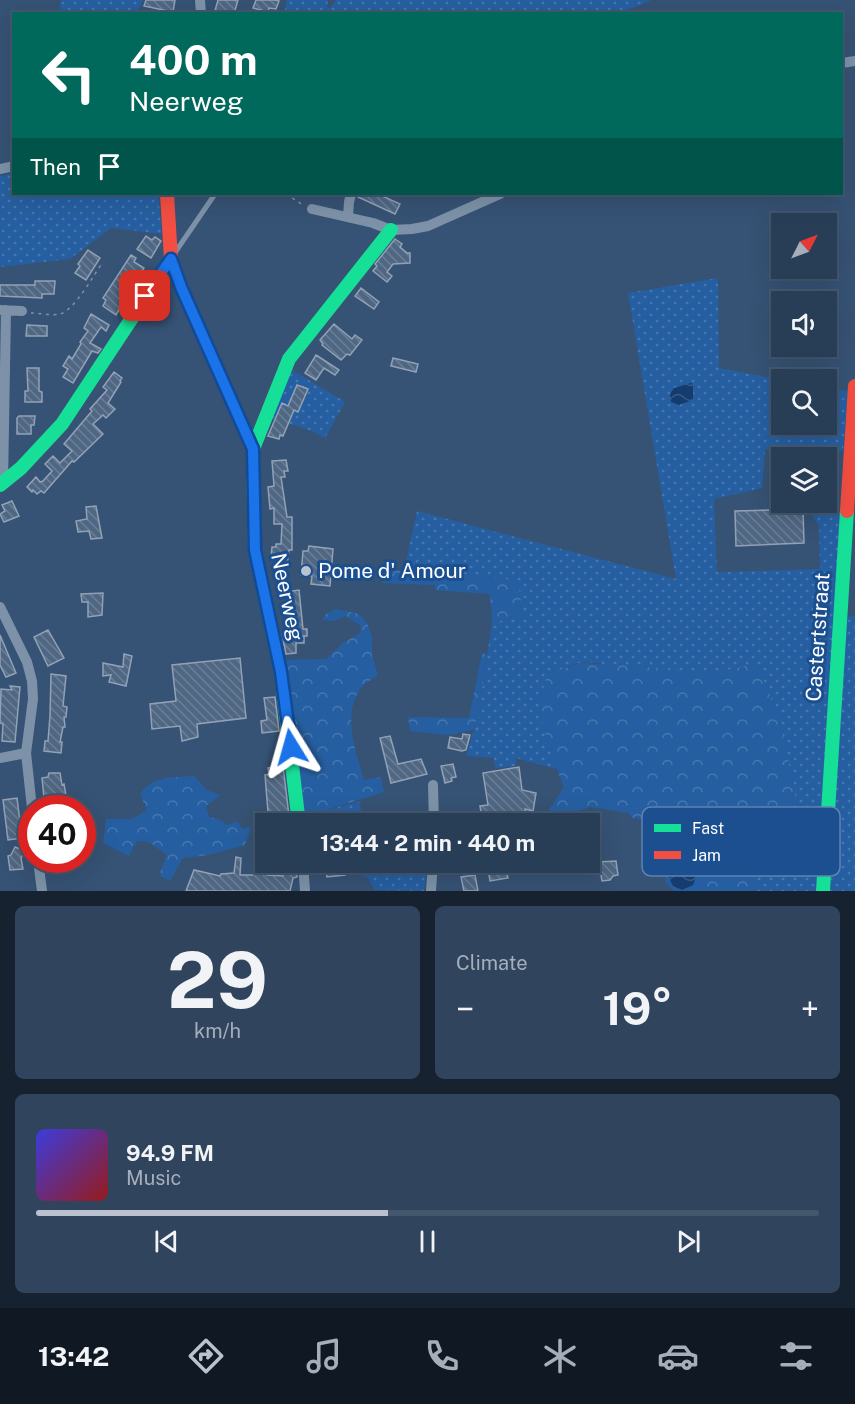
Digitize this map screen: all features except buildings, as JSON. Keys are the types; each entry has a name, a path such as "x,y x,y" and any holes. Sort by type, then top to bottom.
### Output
{"street":[{"name":"Neerweg","path":"167,195 171,259 181,287 253,449"},
{"path":"348,216 351,195"},
{"path":"312,209 348,216 391,230 428,226 498,195"},
{"name":"Neerweg","path":"298,813 281,672 255,550 253,449 289,358 391,230"},
{"path":"1,484 21,468 62,424 171,259"},
{"path":"1,484 3,310 22,311"},
{"name":"Castertstraat","path":"828,807 855,386"},
{"path":"1,612 27,662 32,681 33,699 26,753 31,795"},
{"path":"0,758 26,753"},
{"path":"433,785 434,813"},
{"path":"40,873 42,891"},
{"path":"304,873 305,891"},
{"path":"430,891 432,873"},
{"name":"Castertstraat","path":"823,891 824,876"}],"lane":[{"path":"171,259 214,195"}],"path":[{"path":"288,195 312,209"},
{"path":"22,311 60,315 74,304 103,262"}],"green space":[{"path":"61,0 143,0 137,12 59,12"},
{"path":"287,0 328,0 327,7 330,8 336,0 652,0 622,12 284,12"},
{"path":"0,173 1,176 12,173 12,195 158,195 162,234 111,228 70,259 0,267"},
{"path":"718,278 719,368 771,378 771,435 837,435 837,389 848,391 843,451 837,451 837,447 771,447 771,449 765,449 762,488 714,499 717,572 820,569 819,526 813,513 841,512 822,807 793,807 795,793 788,764 748,665 714,672 697,672 591,662 579,663 546,679 540,703 556,769 516,758 516,766 495,768 494,758 466,756 478,716 492,623 522,615 513,580 404,571 417,511 676,579 628,293"},
{"path":"289,368 345,402 325,438 309,430 267,417"},
{"path":"392,570 513,580 519,588 523,615 492,623 490,594 435,590 435,585 382,583"},
{"path":"336,609 359,614 367,623 372,637 372,656 378,675 364,685 356,697 351,720 357,757 364,780 381,777 384,792 316,813 303,813 282,660 326,659 344,642 361,633 360,625 345,616 334,621 322,620 326,614"},
{"path":"855,616 855,891 830,891 831,876 840,876 840,807 835,807 846,617"},
{"path":"482,653 487,655 478,716 473,730 448,735 410,731 408,717 469,718"},
{"path":"581,663 693,672 720,671 748,665 756,669 763,678 780,721 795,793 793,806 642,807 642,819 633,818 629,813 590,807 574,813 550,813 549,810 564,787 552,757 540,710 540,699 546,679 559,670"},
{"path":"194,776 207,790 221,795 206,806 209,817 228,825 237,821 242,829 251,827 245,845 208,855 183,858 170,881 159,875 167,855 149,842 137,841 129,856 103,843 106,819 132,819 147,810 140,794 151,783 157,780"},
{"path":"360,801 361,813 317,813"},
{"path":"356,873 427,873 424,891 375,890 365,874 365,877"},
{"path":"665,876 758,876 754,891 674,891 665,882"},
{"path":"758,876 817,876 816,891 754,891"}],"water":[{"path":"693,384 693,400 679,405 671,402 670,394 674,388"},
{"path":"669,876 695,876 693,885 682,890 673,886"}],"traffic: fast":[{"path":"253,449 289,359 391,230"},
{"path":"0,485 21,468 62,424 171,259"},
{"path":"253,463 255,550 281,672 298,813"},
{"path":"828,807 847,511"},
{"path":"823,891 824,876"}],"traffic: jam":[{"path":"167,195 171,259 181,287 253,449 253,463"},
{"path":"847,511 855,386"}],"place":[{"name":"Pome d' Amour","path":"306,571"}],"route":[{"path":"145,296 171,259 181,287 253,449 255,550 281,672 291,747"}]}
